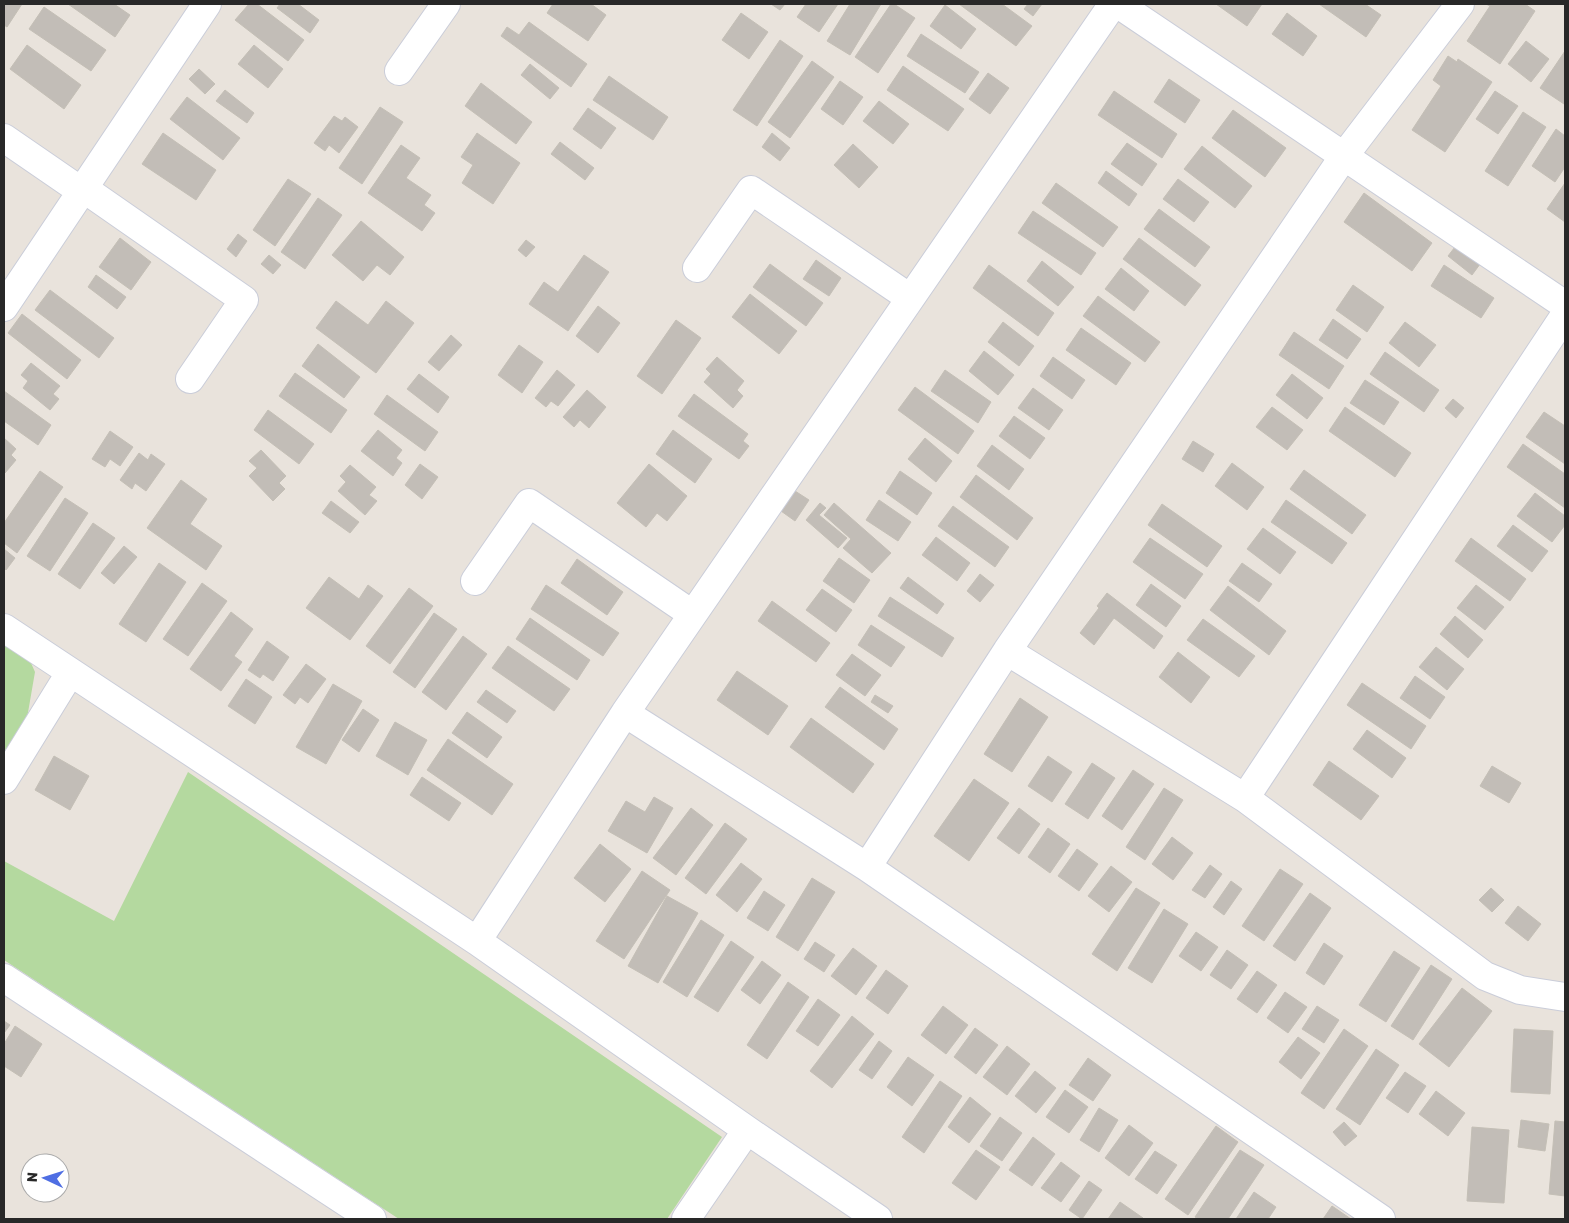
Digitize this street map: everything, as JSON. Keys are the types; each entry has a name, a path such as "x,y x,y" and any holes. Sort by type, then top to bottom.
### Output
{"street":[{"path":"4,307 207,4"},
{"path":"399,72 446,4"},
{"path":"477,941 625,713 692,614 1113,4"},
{"path":"1118,4 1565,305"},
{"path":"867,867 1007,651 1344,156 1460,4"},
{"path":"4,138 244,300 190,379"},
{"path":"697,268 751,190 910,298"},
{"path":"1245,798 1565,315"},
{"path":"475,581 529,503 692,614"},
{"path":"4,628 477,941 878,1219"},
{"path":"1007,651 1245,798 1485,976 1520,990 1565,997"},
{"path":"4,780 70,673"},
{"path":"625,713 867,867 1381,1219"},
{"path":"4,978 372,1219"},
{"path":"686,1219 747,1130"}],"green space":[{"path":"4,639 27,654 35,672 26,724 4,755"},
{"path":"188,772 722,1137 667,1219 399,1219 4,960 4,861 114,921"}],"building":[{"path":"4,4 22,4 7,27 4,25"},
{"path":"68,4 114,4 130,15 115,37"},
{"path":"249,4 257,4 304,40 288,61 235,20"},
{"path":"280,4 298,4 319,20 310,33 277,8"},
{"path":"553,4 591,4 606,15 588,41 547,13"},
{"path":"771,4 785,4 780,10"},
{"path":"806,4 838,4 819,32 797,17"},
{"path":"850,4 881,4 850,55 827,41"},
{"path":"891,4 894,4 915,18 878,73 855,57"},
{"path":"959,4 1002,4 1032,26 1016,46"},
{"path":"1028,4 1042,4 1033,16 1024,9"},
{"path":"1216,4 1262,4 1247,26"},
{"path":"1319,4 1365,4 1381,15 1366,37"},
{"path":"1486,4 1525,4 1535,11 1500,64 1467,41 1490,6"},
{"path":"945,5 976,29 961,49 930,26"},
{"path":"44,7 106,50 91,71 29,29"},
{"path":"741,13 768,32 749,59 722,40"},
{"path":"1287,13 1317,36 1303,56 1272,34"},
{"path":"529,22 587,64 571,87 501,36 507,27 519,35"},
{"path":"921,34 979,72 965,93 907,56"},
{"path":"780,40 803,56 757,126 733,110"},
{"path":"1526,41 1549,59 1531,82 1508,64"},
{"path":"27,45 81,85 64,109 10,69"},
{"path":"254,45 283,69 268,88 238,64"},
{"path":"1565,51 1565,101 1564,104 1540,88"},
{"path":"1448,56 1457,62 1458,59 1492,82 1445,152 1412,130 1441,86 1433,80"},
{"path":"812,61 834,77 790,138 768,122"},
{"path":"530,64 559,88 550,99 521,75"},
{"path":"903,66 964,109 948,131 887,90"},
{"path":"199,69 215,84 205,94 189,79"},
{"path":"988,73 1009,88 990,114 969,99"},
{"path":"609,76 668,117 653,140 593,100"},
{"path":"1169,79 1200,100 1185,123 1154,102"},
{"path":"840,81 863,97 843,125 821,109"},
{"path":"481,83 532,122 516,144 465,106"},
{"path":"225,90 254,113 247,123 216,101"},
{"path":"1114,91 1177,134 1162,158 1098,115"},
{"path":"1495,91 1518,106 1498,134 1476,119"},
{"path":"187,97 240,138 223,160 170,119"},
{"path":"879,101 909,124 893,144 863,121"},
{"path":"380,107 403,122 362,184 339,168"},
{"path":"588,108 616,128 601,149 573,129"},
{"path":"1233,110 1286,148 1265,177 1212,138"},
{"path":"1523,112 1546,127 1508,186 1485,171"},
{"path":"334,116 342,121 345,117 358,127 339,153 329,145 325,151 314,143"},
{"path":"1556,129 1565,136 1565,167 1555,182 1532,166"},
{"path":"163,133 216,170 196,200 142,164"},
{"path":"477,133 520,163 493,204 462,183 473,165 461,157"},
{"path":"772,133 790,148 780,161 762,147"},
{"path":"560,142 594,168 585,180 551,154"},
{"path":"1127,143 1157,164 1142,186 1111,164"},
{"path":"853,144 878,167 859,188 834,165"},
{"path":"401,145 420,158 406,178 431,195 424,205 435,213 422,231 368,193"},
{"path":"1202,146 1252,186 1235,208 1184,169"},
{"path":"1106,171 1137,194 1129,206 1098,183"},
{"path":"288,179 311,194 275,246 253,230"},
{"path":"1178,179 1209,202 1194,222 1163,199"},
{"path":"1056,183 1118,227 1103,247 1042,203"},
{"path":"1565,183 1565,222 1547,209"},
{"path":"1364,193 1432,243 1412,271 1344,222"},
{"path":"318,198 342,215 305,269 281,252"},
{"path":"1159,209 1210,247 1195,267 1144,229"},
{"path":"1033,211 1096,253 1081,275 1018,233"},
{"path":"361,221 404,257 390,275 377,265 363,281 332,255"},
{"path":"238,234 247,241 236,257 227,249"},
{"path":"120,238 151,262 131,290 99,267"},
{"path":"1139,238 1201,285 1185,306 1123,259"},
{"path":"526,240 535,247 526,257 518,250"},
{"path":"1458,243 1483,260 1472,275 1448,256"},
{"path":"269,255 281,265 273,274 261,264"},
{"path":"584,255 609,272 568,331 529,304 544,282 558,292"},
{"path":"816,260 841,278 829,296 803,279"},
{"path":"1042,261 1074,287 1058,306 1027,281"},
{"path":"770,264 823,303 806,326 753,287"},
{"path":"989,265 1054,313 1038,336 973,288"},
{"path":"1444,265 1494,298 1481,318 1431,286"},
{"path":"1121,268 1149,291 1134,311 1105,289"},
{"path":"96,275 126,297 117,309 88,287"},
{"path":"1353,285 1384,307 1367,332 1336,310"},
{"path":"50,290 114,338 99,358 35,310"},
{"path":"750,294 797,331 779,354 732,317"},
{"path":"1098,296 1160,342 1145,362 1083,316"},
{"path":"336,301 368,325 386,301 414,323 376,373 316,328"},
{"path":"598,306 620,323 598,353 576,336"},
{"path":"22,314 81,360 67,379 8,333"},
{"path":"1333,319 1361,339 1347,359 1319,340"},
{"path":"676,320 701,338 662,394 637,376"},
{"path":"1003,322 1034,346 1019,366 988,342"},
{"path":"1405,322 1436,345 1419,367 1389,343"},
{"path":"1081,328 1131,363 1116,385 1066,350"},
{"path":"1294,332 1344,366 1329,389 1279,355"},
{"path":"451,335 462,345 439,371 428,362"},
{"path":"318,344 360,377 344,398 302,366"},
{"path":"519,345 543,362 522,393 498,375"},
{"path":"984,351 1014,375 998,395 969,371"},
{"path":"1385,352 1439,390 1424,412 1370,374"},
{"path":"717,357 744,381 737,390 743,396 733,408 704,382 711,374 706,369"},
{"path":"1053,357 1085,380 1072,399 1040,376"},
{"path":"31,363 60,386 53,394 59,399 50,410 23,388 28,381 21,375"},
{"path":"557,370 575,385 558,406 551,401 546,407 535,398"},
{"path":"945,370 991,402 978,423 931,391"},
{"path":"295,373 347,410 331,433 279,396"},
{"path":"419,374 449,397 438,413 407,389"},
{"path":"1292,374 1323,398 1307,419 1276,395"},
{"path":"1365,380 1399,402 1384,425 1350,403"},
{"path":"915,387 974,431 958,454 898,410"},
{"path":"1033,388 1063,410 1049,430 1018,408"},
{"path":"587,390 606,407 589,428 580,420 574,427 563,417"},
{"path":"4,391 51,425 38,445 4,421"},
{"path":"694,394 748,434 743,441 749,446 739,459 678,416"},
{"path":"387,395 438,432 425,451 374,414"},
{"path":"1453,399 1464,408 1456,418 1445,408"},
{"path":"1272,407 1303,430 1287,450 1256,427"},
{"path":"1345,407 1411,453 1395,477 1329,431"},
{"path":"268,410 314,444 299,464 254,430"},
{"path":"1544,412 1565,426 1565,464 1526,437"},
{"path":"1014,416 1045,438 1030,459 999,436"},
{"path":"378,430 402,450 396,458 402,463 393,476 361,451"},
{"path":"673,430 712,459 695,483 656,454"},
{"path":"110,431 133,447 120,466 110,459 105,467 92,459"},
{"path":"4,438 16,449 11,455 16,460 5,473"},
{"path":"925,438 952,461 936,482 908,459"},
{"path":"1193,441 1214,454 1203,472 1182,459"},
{"path":"1523,444 1565,474 1565,508 1507,467"},
{"path":"992,445 1024,469 1009,490 977,466"},
{"path":"261,450 286,476 279,483 285,489 273,501 249,476 257,468 249,461"},
{"path":"139,453 148,460 151,454 165,464 146,491 135,483 132,489 120,480"},
{"path":"1232,463 1264,487 1247,510 1215,486"},
{"path":"420,464 438,477 422,499 405,485"},
{"path":"649,464 687,496 667,521 657,513 646,527 617,503"},
{"path":"350,465 376,487 369,495 377,501 365,515 338,491 346,482 340,476"},
{"path":"1304,470 1366,515 1352,534 1290,489"},
{"path":"40,471 63,487 17,553 4,543 4,523"},
{"path":"900,471 932,493 917,515 886,493"},
{"path":"976,475 1033,518 1017,540 960,497"},
{"path":"181,480 207,499 190,524 222,546 206,570 147,528"},
{"path":"795,491 809,500 795,521 781,511"},
{"path":"1535,493 1565,516 1565,525 1552,542 1517,516"},
{"path":"65,498 88,513 50,571 27,556"},
{"path":"879,500 911,522 898,541 866,520"},
{"path":"1286,500 1347,543 1332,564 1271,522"},
{"path":"331,501 359,522 350,533 322,513"},
{"path":"820,503 826,508 819,515 847,538 838,548 806,520"},
{"path":"834,503 891,553 872,573 843,548 851,539 824,515"},
{"path":"1162,504 1222,546 1207,567 1148,525"},
{"path":"953,506 1009,547 995,567 938,526"},
{"path":"93,523 115,538 80,589 58,574"},
{"path":"1513,525 1548,551 1532,572 1497,546"},
{"path":"1263,528 1296,552 1280,574 1247,549"},
{"path":"936,537 970,563 957,581 922,555"},
{"path":"1150,538 1203,574 1185,599 1133,562"},
{"path":"1471,538 1526,579 1510,601 1455,561"},
{"path":"124,546 137,557 114,584 101,573"},
{"path":"4,549 15,558 6,570 4,568"},
{"path":"839,558 870,580 854,603 823,581"},
{"path":"577,559 623,592 607,615 561,583"},
{"path":"159,563 186,582 146,642 119,624"},
{"path":"1242,563 1272,584 1259,602 1229,581"},
{"path":"980,574 994,585 980,602 967,591"},
{"path":"329,577 359,599 368,585 383,596 350,640 306,608"},
{"path":"908,577 944,604 937,614 900,588"},
{"path":"202,583 227,601 188,656 163,639"},
{"path":"1151,584 1181,606 1166,627 1136,605"},
{"path":"546,585 619,633 603,656 531,609"},
{"path":"1476,585 1504,607 1485,630 1457,608"},
{"path":"1228,586 1286,631 1269,655 1210,610"},
{"path":"409,588 433,606 390,664 366,646"},
{"path":"822,589 852,610 836,632 806,610"},
{"path":"1107,593 1163,636 1154,649 1114,618 1094,645 1080,633 1099,608 1097,606"},
{"path":"890,597 954,638 942,657 878,616"},
{"path":"772,601 830,643 816,662 758,621"},
{"path":"231,612 253,629 234,656 242,662 221,691 190,669"},
{"path":"434,613 457,629 415,688 393,672"},
{"path":"1455,616 1483,640 1468,658 1440,634"},
{"path":"530,618 590,660 577,680 516,639"},
{"path":"1203,619 1255,656 1239,677 1187,640"},
{"path":"871,625 905,647 891,667 858,645"},
{"path":"463,636 487,654 446,710 422,692"},
{"path":"267,641 289,657 273,681 263,674 260,678 248,670"},
{"path":"508,646 570,689 554,711 492,668"},
{"path":"1436,647 1464,669 1447,690 1419,667"},
{"path":"1178,652 1210,677 1191,703 1159,677"},
{"path":"852,654 881,675 865,696 836,675"},
{"path":"306,664 326,679 308,703 300,697 295,704 283,695"},
{"path":"737,671 788,706 768,735 717,700"},
{"path":"1415,676 1445,697 1430,719 1400,698"},
{"path":"246,679 272,697 255,724 228,706"},
{"path":"1362,683 1426,726 1411,749 1347,705"},
{"path":"333,684 362,701 326,764 296,747"},
{"path":"840,687 898,729 884,750 825,707"},
{"path":"486,690 516,711 507,723 477,702"},
{"path":"875,695 893,706 888,713 871,702"},
{"path":"1020,698 1048,717 1012,772 984,754"},
{"path":"363,709 379,720 359,752 342,740"},
{"path":"467,712 502,737 487,758 452,733"},
{"path":"811,718 874,764 853,793 790,747"},
{"path":"395,722 427,740 408,775 376,756"},
{"path":"1367,730 1406,758 1392,778 1353,749"},
{"path":"448,739 513,784 492,815 427,770"},
{"path":"54,756 89,776 70,810 35,790"},
{"path":"1048,756 1072,772 1052,802 1028,786"},
{"path":"1329,761 1379,796 1361,820 1313,785"},
{"path":"1092,763 1115,778 1088,819 1065,804"},
{"path":"1492,766 1521,783 1509,803 1480,786"},
{"path":"1133,770 1154,784 1122,830 1102,816"},
{"path":"422,777 461,803 449,821 410,795"},
{"path":"974,779 1009,803 969,861 934,836"},
{"path":"1164,788 1183,800 1145,860 1126,847"},
{"path":"654,797 673,808 647,853 608,831 626,801 645,812"},
{"path":"691,808 713,825 676,875 653,858"},
{"path":"1019,808 1040,824 1019,854 997,838"},
{"path":"725,823 747,839 706,894 685,878"},
{"path":"1048,828 1070,844 1050,873 1028,857"},
{"path":"1172,837 1193,853 1173,880 1152,864"},
{"path":"600,844 631,869 605,902 574,878"},
{"path":"1077,849 1098,864 1079,891 1058,876"},
{"path":"741,863 762,879 737,912 716,895"},
{"path":"1210,865 1222,874 1205,898 1192,890"},
{"path":"1111,866 1132,882 1109,912 1088,896"},
{"path":"1280,869 1303,884 1264,941 1242,926"},
{"path":"642,871 670,890 624,959 596,941"},
{"path":"812,878 835,892 798,951 776,937"},
{"path":"1231,881 1242,889 1224,915 1213,907"},
{"path":"1136,888 1160,903 1117,971 1092,954"},
{"path":"1491,888 1504,900 1492,912 1479,900"},
{"path":"764,891 785,905 768,931 747,918"},
{"path":"1310,893 1331,908 1295,961 1273,946"},
{"path":"667,896 698,913 658,983 628,966"},
{"path":"1518,906 1541,924 1528,941 1505,923"},
{"path":"1164,909 1188,924 1152,983 1128,968"},
{"path":"701,920 724,935 687,997 663,982"},
{"path":"1196,932 1218,947 1201,971 1179,956"},
{"path":"731,941 754,957 718,1012 694,997"},
{"path":"815,942 835,955 824,972 804,959"},
{"path":"1324,943 1343,956 1324,985 1306,973"},
{"path":"853,948 877,966 856,995 831,976"},
{"path":"1227,950 1248,965 1231,989 1210,975"},
{"path":"1394,951 1420,968 1386,1022 1359,1005"},
{"path":"762,961 781,975 760,1004 741,990"},
{"path":"1431,965 1452,979 1413,1040 1391,1026"},
{"path":"886,970 908,986 888,1014 866,998"},
{"path":"1257,971 1277,985 1257,1013 1237,999"},
{"path":"788,982 809,997 767,1059 747,1045"},
{"path":"1462,988 1492,1011 1449,1067 1419,1044"},
{"path":"1285,992 1307,1007 1288,1033 1267,1018"},
{"path":"818,999 840,1015 818,1046 796,1031"},
{"path":"943,1006 968,1025 946,1054 921,1035"},
{"path":"1317,1006 1339,1020 1324,1043 1302,1029"},
{"path":"852,1016 874,1034 832,1088 810,1071"},
{"path":"4,1021 10,1025 4,1033"},
{"path":"15,1026 42,1044 21,1077 4,1066 4,1044"},
{"path":"975,1028 998,1045 976,1074 954,1057"},
{"path":"1344,1029 1368,1046 1324,1109 1301,1093"},
{"path":"1514,1029 1553,1031 1550,1094 1511,1092"},
{"path":"1298,1037 1320,1053 1301,1079 1279,1062"},
{"path":"879,1041 892,1051 872,1079 859,1070"},
{"path":"1007,1046 1030,1064 1007,1095 983,1077"},
{"path":"1376,1049 1399,1065 1360,1125 1336,1109"},
{"path":"908,1057 934,1075 912,1106 887,1087"},
{"path":"1088,1058 1111,1075 1093,1101 1069,1085"},
{"path":"1035,1071 1056,1088 1036,1113 1015,1096"},
{"path":"1405,1072 1426,1086 1408,1113 1386,1098"},
{"path":"940,1081 962,1096 924,1153 902,1137"},
{"path":"1065,1090 1088,1107 1069,1133 1046,1117"},
{"path":"1436,1091 1465,1113 1448,1136 1419,1114"},
{"path":"970,1097 991,1114 969,1143 948,1127"},
{"path":"1099,1108 1118,1120 1099,1152 1080,1140"},
{"path":"1000,1117 1022,1133 1002,1161 980,1146"},
{"path":"1521,1120 1549,1124 1545,1151 1518,1147"},
{"path":"1555,1121 1565,1122 1565,1196 1549,1194"},
{"path":"1344,1122 1357,1136 1345,1146 1333,1132"},
{"path":"1129,1125 1153,1143 1129,1176 1105,1158"},
{"path":"1216,1126 1238,1142 1188,1215 1165,1199"},
{"path":"1472,1127 1509,1130 1504,1203 1467,1201"},
{"path":"1033,1137 1055,1154 1032,1186 1009,1170"},
{"path":"976,1150 1000,1167 976,1200 952,1183"},
{"path":"1240,1150 1264,1165 1228,1219 1199,1219 1195,1217"},
{"path":"1155,1151 1177,1165 1157,1194 1135,1179"},
{"path":"1061,1162 1080,1176 1061,1202 1041,1188"},
{"path":"1089,1181 1102,1190 1082,1219 1069,1210"},
{"path":"1254,1192 1276,1207 1268,1219 1236,1219"},
{"path":"1120,1202 1143,1218 1108,1219"},
{"path":"1332,1206 1351,1219 1323,1219"}]}
